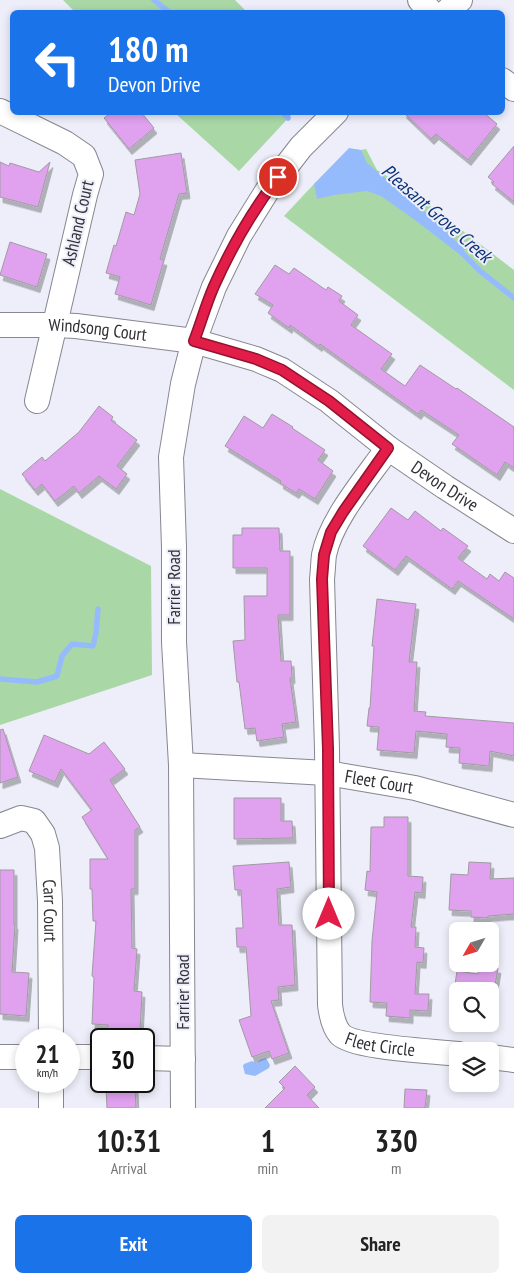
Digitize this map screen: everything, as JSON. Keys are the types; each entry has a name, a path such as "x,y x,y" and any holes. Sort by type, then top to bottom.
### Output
{"street":[{"path":"420,0 429,10"},
{"path":"448,10 460,0"},
{"name":"Ashland Court","path":"0,111 65,143 84,156 91,174 37,401"},
{"name":"Farrier Road","path":"183,1108 181,765 174,642 174,547 171,456 183,384 194,341 214,287 239,236 267,192 301,147 333,115"},
{"name":"Windsong Court","path":"0,325 76,326 194,341"},
{"name":"Devon Drive","path":"194,341 256,359 282,370 329,401 388,448 514,531"},
{"name":"Fleet Circle","path":"388,448 331,532 324,555 322,579 330,1005 332,1018 340,1034 358,1042 449,1053"},
{"name":"Fleet Court","path":"181,765 327,773 415,788 514,815"},
{"name":"Carr Court","path":"0,826 21,818 34,821 43,834 47,848 50,901 51,1028"},
{"path":"0,1057 15,1057"},
{"path":"155,1058 183,1058"},
{"path":"499,1058 514,1060"},
{"path":"51,1093 51,1108"}],"green space":[{"path":"63,0 235,0 245,10 73,10"},
{"path":"177,115 291,115 239,171"},
{"path":"351,149 366,149 377,170 408,189 514,270 514,390 284,216"},
{"path":"0,489 151,566 152,675 0,725"}],"water":[{"path":"349,148 361,150 367,163 418,205 465,250 459,254 381,196 367,191 317,199 314,184"},
{"path":"266,1058 270,1065 269,1068 255,1076 245,1074 244,1064 252,1061 256,1063"}],"building":[{"path":"108,115 143,115 154,128 129,149 104,118"},
{"path":"406,115 486,115 497,124 468,160 436,134 431,139"},
{"path":"514,146 514,202 492,184 494,182 488,177"},
{"path":"181,153 187,193 179,194 160,259 164,260 151,305 115,294 120,277 106,273 126,212 134,215 140,194 135,160"},
{"path":"0,162 9,166 10,163 39,172 50,162 38,207 0,197"},
{"path":"10,242 47,254 37,287 0,275"},
{"path":"275,265 289,274 294,268 326,290 328,287 342,296 339,301 358,315 351,325 392,354 381,369 405,386 420,365 514,427 514,468 505,462 497,475 452,444 459,435 421,410 418,414 320,344 319,346 290,325 289,328 268,313 273,305 255,294"},
{"path":"99,406 113,417 111,420 137,440 117,466 127,474 116,489 99,476 79,493 74,486 55,501 42,484 35,490 22,474 42,457 45,461 79,432"},
{"path":"272,414 325,450 318,460 333,471 315,499 299,489 296,493 280,483 281,481 225,446 244,416 263,428"},
{"path":"391,508 408,520 415,511 441,531 443,528 468,546 458,558 487,579 490,574 499,581 505,572 514,578 514,619 458,581 452,589 406,556 395,570 363,546"},
{"path":"242,528 279,528 280,551 290,551 290,615 278,615 281,661 291,661 292,678 290,678 296,722 282,724 284,737 257,741 255,728 245,729 239,682 237,682 233,641 245,640 244,596 267,596 267,568 233,568 233,535 242,535"},
{"path":"377,599 416,604 409,662 417,662 414,711 426,712 425,716 514,723 514,756 490,751 489,766 459,763 460,748 446,747 447,734 416,731 414,753 377,750 379,727 367,726 370,708 374,646 372,646"},
{"path":"3,729 18,777 0,783 0,730"},
{"path":"44,735 89,754 104,742 125,769 110,780 140,827 135,830 135,889 131,889 132,948 137,949 134,991 142,992 140,1028 108,1028 108,1025 92,1024 94,977 92,976 96,921 93,921 90,859 108,859 82,817 92,810 61,769 55,782 29,771"},
{"path":"234,798 281,798 281,821 292,821 293,838 234,839"},
{"path":"384,817 408,817 408,876 423,877 422,893 415,892 411,927 416,927 415,947 424,948 423,963 417,962 415,994 429,994 428,1011 410,1010 410,1018 386,1016 387,1003 370,1002 372,941 377,892 365,890 367,871 370,872 371,827 384,827"},
{"path":"289,862 291,887 277,889 279,925 292,925 295,985 278,987 279,1000 271,1001 289,1053 272,1059 269,1051 252,1057 239,1020 251,1016 246,947 237,947 236,928 243,928 241,890 235,890 233,866"},
{"path":"469,862 491,863 490,879 514,878 514,914 488,916 488,918 471,917 471,911 449,910 451,874 468,875"},
{"path":"0,870 14,870 15,924 12,972 29,973 26,1016 0,1014"},
{"path":"457,972 478,974 478,972 497,972 496,982 455,982"},
{"path":"295,1066 315,1087 307,1095 319,1108 265,1108 285,1088 279,1082"},
{"path":"405,1089 427,1090 425,1108 404,1108"},
{"path":"106,1093 135,1093 136,1108 107,1108"}],"waterway":[{"name":"Pleasant Grove Creek","path":"154,0 166,10"},
{"name":"Pleasant Grove Creek","path":"285,115 288,118"},
{"name":"Pleasant Grove Creek","path":"458,249 480,271 514,298"},
{"path":"0,679 37,682 57,676 62,656 72,644 93,646 98,609"}],"route":[{"path":"278,177 239,236 214,287 194,341 256,359 282,370 329,401 388,448 331,532 324,555 322,579 328,749 329,914"}]}
